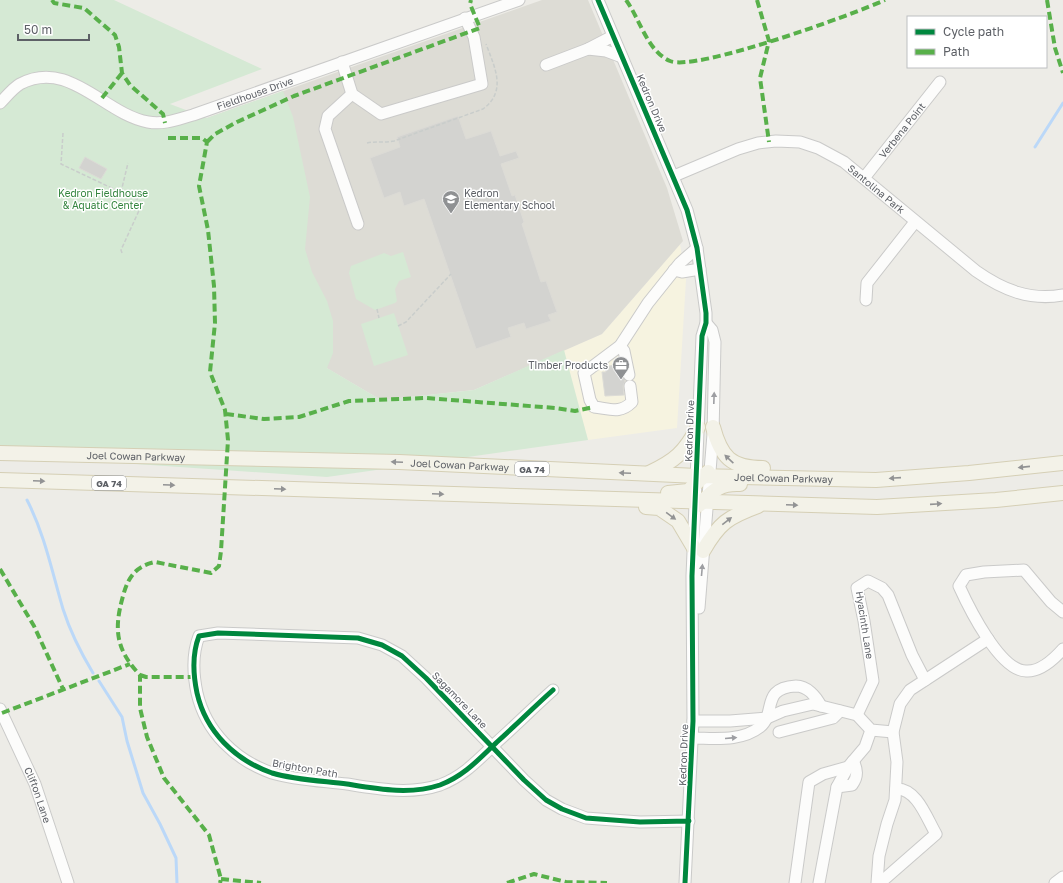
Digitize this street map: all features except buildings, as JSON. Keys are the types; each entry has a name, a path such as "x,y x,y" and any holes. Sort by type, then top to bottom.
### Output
{"main road":[{"path":"646,474 678,457 689,445 698,427"},
{"path":"713,427 718,444 723,453 734,464 748,468 850,471 876,480"},
{"name":"Joel Cowan Parkway","path":"0,453 399,462 646,474 876,480 969,473 1063,463"},
{"path":"533,497 561,491 584,490 673,493 688,491 704,476"},
{"name":"GA 74","path":"0,480 877,507 996,500 1063,493"},
{"path":"701,502 715,489 729,484 854,485 876,480"},
{"path":"552,498 578,505 659,508 678,521 699,550 723,523 736,514 765,504"}],"street":[{"name":"Fieldhouse Drive","path":"0,103 19,84 40,77 63,79 94,93 132,118 149,122 165,123 193,115 519,0"},
{"name":"Kedron Drive","path":"598,0 674,176 687,210 697,248 706,323 702,336 698,427 704,476"},
{"path":"342,62 352,94 381,114 482,84 474,38 465,18"},
{"path":"546,65 588,49 613,36"},
{"path":"588,49 606,51 622,57"},
{"name":"Verbena Point","path":"864,178 940,82"},
{"path":"352,94 328,116 325,129 358,224"},
{"name":"Santolina Park","path":"674,176 748,146 776,141 800,142 818,148 844,162 976,272 1000,287 1015,293 1034,296 1063,295"},
{"path":"866,300 867,283 915,222"},
{"path":"620,346 624,351 630,381 632,402 625,409 613,410 594,407 590,400 584,373 620,346 648,303 674,270 697,248"},
{"path":"674,270 682,272 700,269"},
{"name":"Kedron Drive","path":"685,883 689,821 693,721 693,678 701,502 713,427 716,342 712,330 706,323"},
{"path":"1063,612 1051,602 1024,570 984,572 966,575 960,586 967,604 988,639 1007,664 1026,672 1040,667 1057,657 1063,649"},
{"name":"Hyacinth Lane","path":"857,715 873,681 864,621 857,588 868,581 882,588 888,595 912,655 925,680"},
{"name":"Sagamore Lane","path":"199,636 218,633 358,638 382,645 407,660 546,800 562,809 586,818 640,822 689,821"},
{"name":"Brighton Path","path":"199,636 194,647 194,677 199,703 210,726 228,748 247,762 273,773 371,788 415,791 452,780 480,760 553,690"},
{"path":"877,883 879,856 895,800 897,762 893,732 900,704 910,690 988,639"},
{"path":"692,738 738,737 760,727 767,718 769,705 774,695 784,687 801,686 813,694 821,706"},
{"path":"693,721 730,721 767,718 783,711 813,704 857,715 871,730 893,732"},
{"name":"Clifton Lane","path":"0,709 35,784 68,883"},
{"path":"779,732 834,718 840,711"},
{"path":"795,883 809,782 823,774 851,764 865,747 871,730"},
{"path":"819,883 837,787 852,785 856,779 857,772 851,764"},
{"path":"880,883 936,834 912,794 904,789 896,789"},
{"path":"1056,883 1063,877"}],"path":[{"path":"63,133 61,164 139,200 142,204 121,250 122,253"},
{"path":"121,192 128,163"},
{"path":"398,326 406,322 451,274"},
{"path":"377,309 379,318"}],"shaded area":[{"name":"Kedron Elementary School","path":"542,0 588,0 667,188 683,241 602,334 474,390 381,400 247,321 207,118"},
{"path":"680,244 686,280 677,428 588,440 565,364 564,350 602,334"}],"green space":[{"name":"Kedron Fieldhouse & Aquatic Center","path":"0,0 114,0 262,69 170,104 207,118 283,91 293,117 310,197 305,249 312,272 327,301 333,321 333,353 327,368 381,400 474,390 564,350 588,440 327,477 92,461 0,460"},
{"path":"403,252 411,277 399,281 395,289 397,301 395,303 375,310 356,299 349,273 351,266 384,253 391,256"},
{"path":"394,313 408,355 374,366 361,324"}],"waterway":[{"path":"1035,147 1063,103"},
{"path":"27,500 39,527 66,617 76,642 93,673"},
{"path":"99,681 122,717 127,741 143,793 176,858 177,883"}],"marked path":[{"path":"52,0 54,3 84,8 115,35 119,47 122,73 130,85 163,114 165,123"},
{"path":"207,142 215,134 237,122 294,96 480,28 470,4 471,0"},
{"path":"626,0 655,50 670,61 685,62 710,58 776,40 885,0"},
{"path":"757,0 769,41 760,78 769,142"},
{"path":"1047,0 1055,48 1063,73"},
{"path":"102,98 122,73"},
{"path":"168,138 202,138 207,142 199,186 208,230 214,286 215,323 210,372 225,410 228,440 221,551 219,566 211,573 155,562 143,566 134,573 127,583 120,608 118,628 121,647 140,675 140,708 147,737 164,778 209,835 221,879 220,883"},
{"path":"226,414 264,419 299,417 349,401 426,398 555,408 575,411 594,407"},
{"path":"0,569 34,626 63,689"},
{"path":"2,713 130,664"},
{"path":"140,675 146,677 194,677"},
{"path":"507,883 534,874 566,882 607,883"},
{"path":"221,879 261,883"}],"cycle path":[{"path":"598,0 687,210 697,248 706,313 706,323 702,336 692,576 693,721 685,883"},
{"path":"553,690 497,742 490,748 484,755 456,777 440,785 417,790 382,789 300,779 272,773 234,752 215,732 201,707 195,679 194,657 199,636 218,633 358,638 382,645 402,656 426,678 524,780 546,800 562,809 586,818 640,822 689,821"}],"place":[{"name":"Kedron Elementary School","path":"451,214"},
{"name":"TImber Products","path":"621,380"}]}
